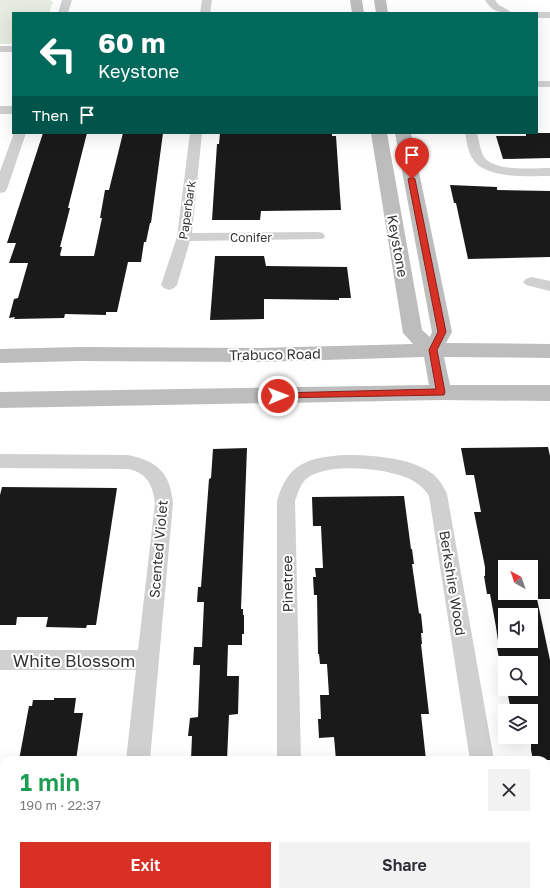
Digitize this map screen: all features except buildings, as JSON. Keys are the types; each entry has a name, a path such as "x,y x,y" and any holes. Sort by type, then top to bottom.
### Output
{"main road":[{"path":"356,0 358,12"},
{"path":"380,0 382,12"},
{"name":"Keystone","path":"379,134 413,333 433,350 442,332 403,134"},
{"path":"433,350 441,392"},
{"name":"Trabuco Road","path":"0,356 79,354 258,355 433,350 550,351"},
{"path":"0,400 441,392 550,393"}],"street":[{"path":"63,12 68,0"},
{"path":"205,12 206,0"},
{"path":"490,0 492,5 506,12"},
{"path":"538,15 550,15"},
{"path":"0,49 12,49"},
{"path":"538,84 550,84"},
{"path":"0,110 12,110"},
{"path":"0,186 20,134"},
{"name":"Paperbark","path":"169,285 184,237 196,134"},
{"path":"471,134 476,151 483,162 498,169 509,171 550,172"},
{"name":"Conifer","path":"184,237 318,236"},
{"path":"531,282 550,286"},
{"name":"Scented Violet","path":"0,461 138,463 150,470 157,477 163,488 164,503 138,756"},
{"name":"Pinetree","path":"289,756 286,502 291,484 301,473 312,466 331,462 360,463"},
{"name":"Berkshire Wood","path":"360,463 384,464 406,468 425,478 438,494 481,756"},
{"name":"White Blossom","path":"0,660 148,660"}],"shaded area":[{"path":"0,0 49,0 53,2 49,12 12,12 12,44 0,44"}],"route":[{"path":"278,396 441,392 433,350 442,332 412,179"}]}
